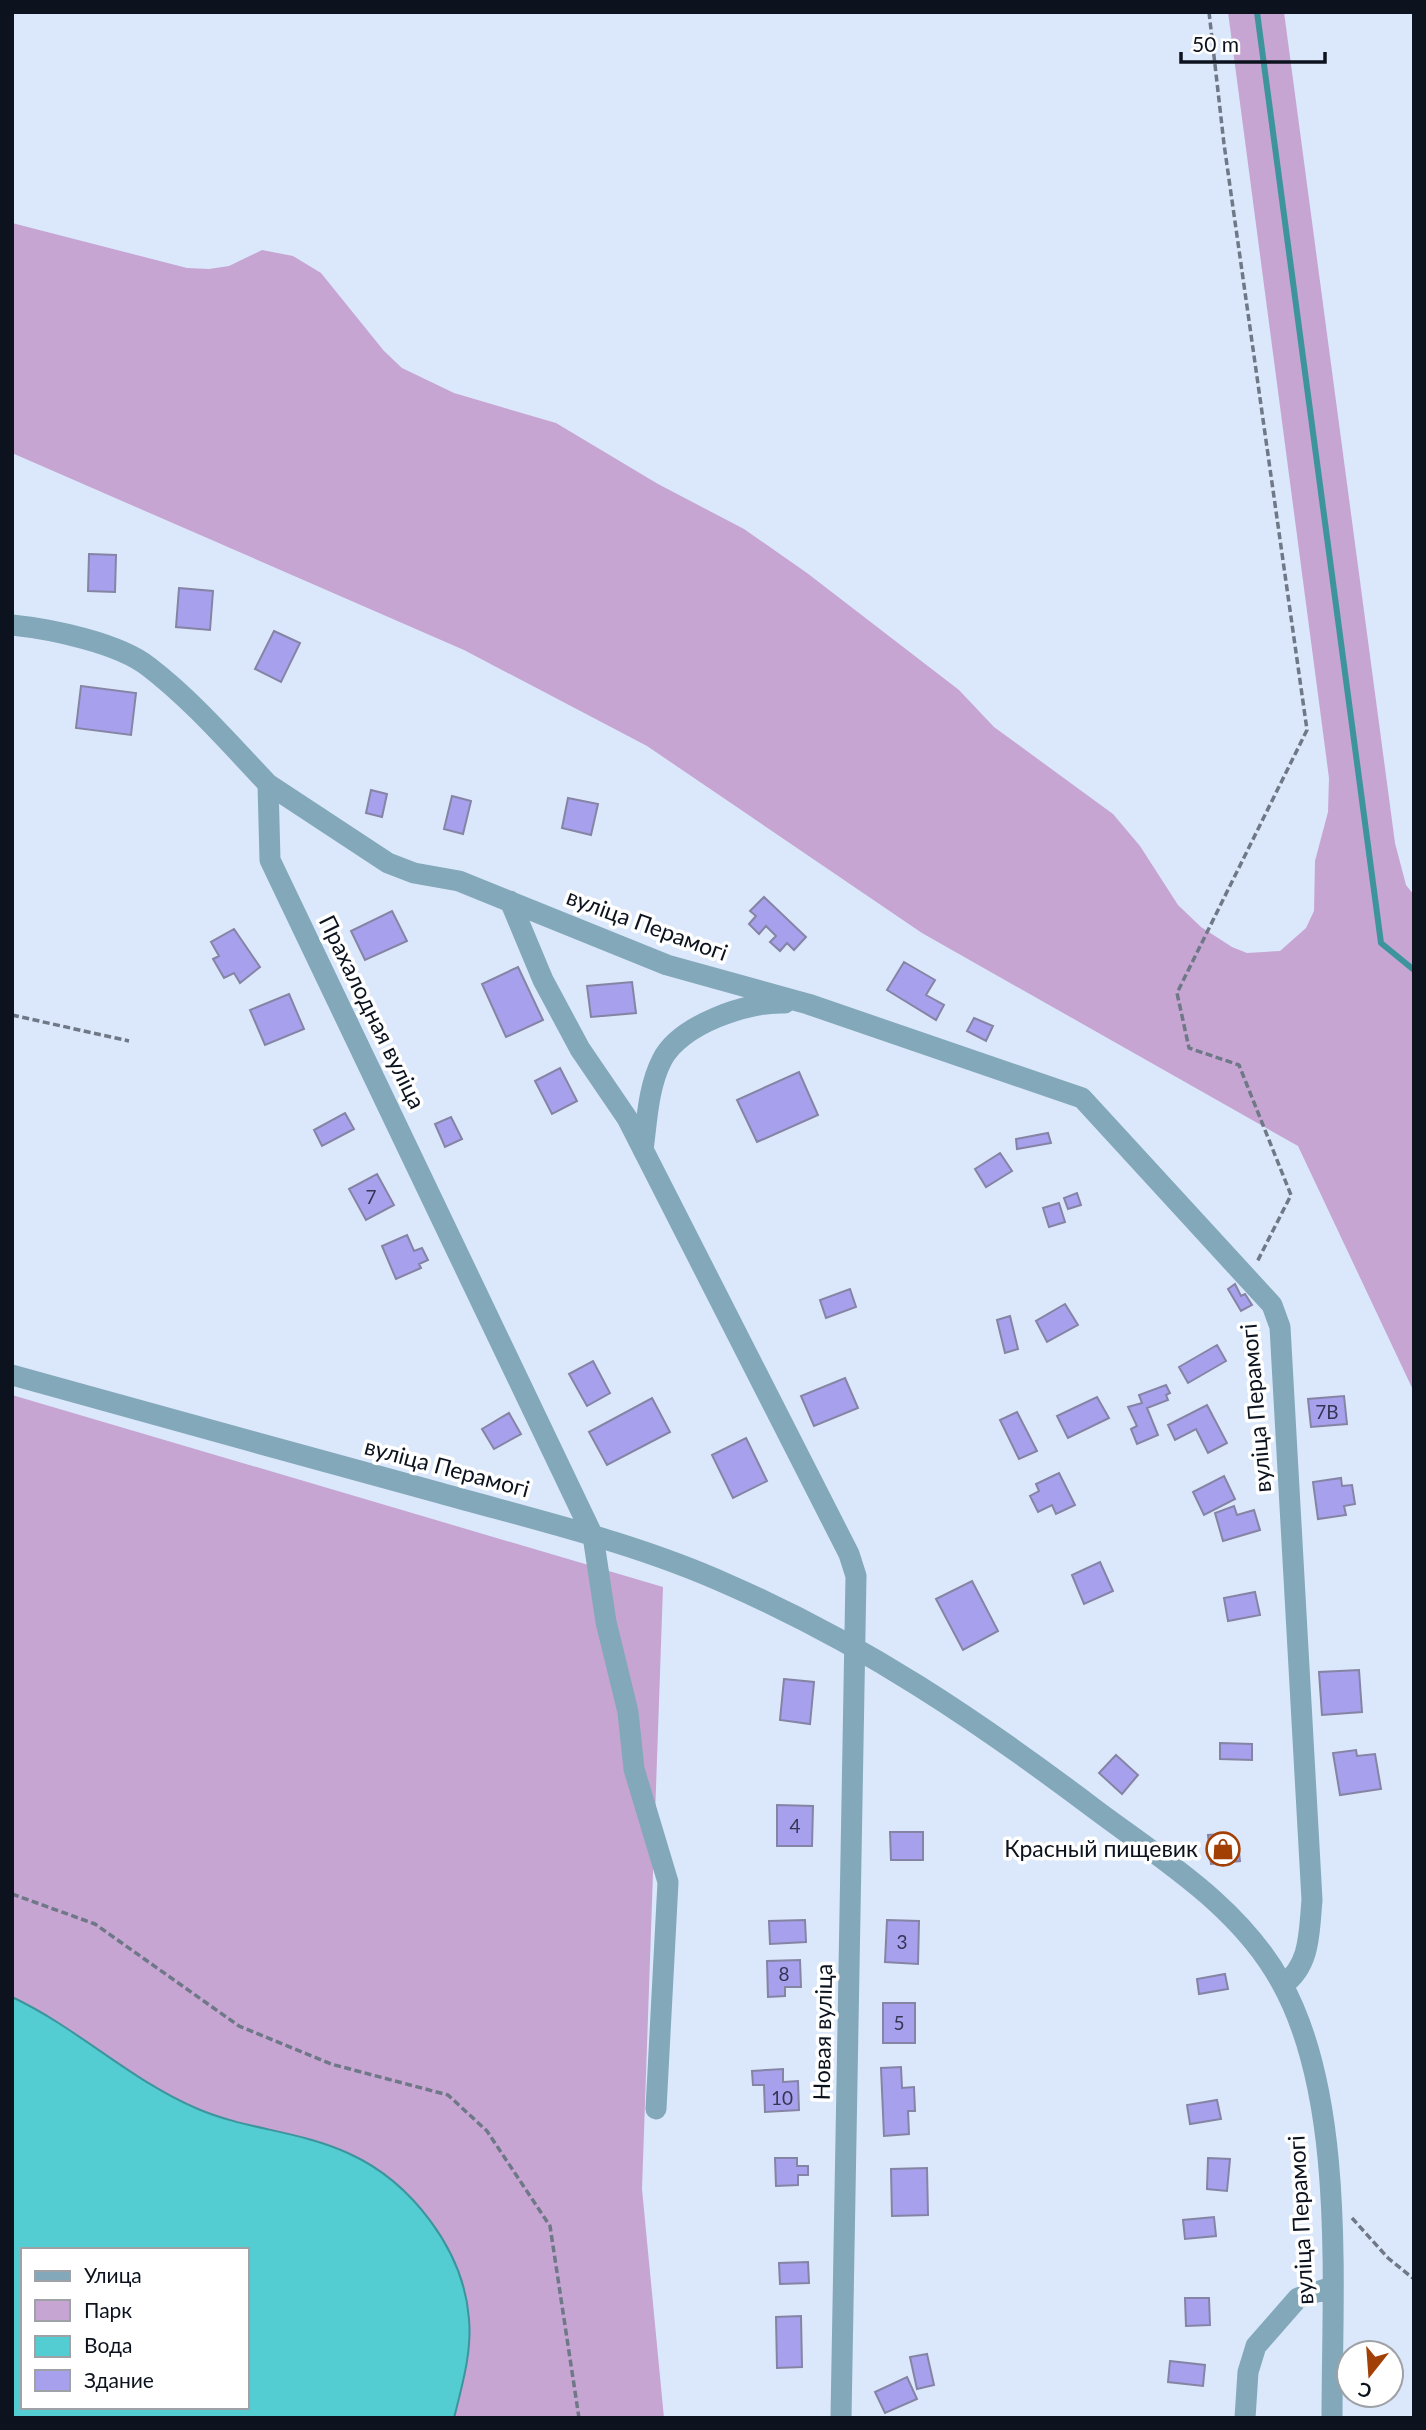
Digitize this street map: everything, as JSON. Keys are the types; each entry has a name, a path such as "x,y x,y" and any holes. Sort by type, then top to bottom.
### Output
{"street":[{"path":"12,625 39,628 93,641 148,666 268,784"},
{"name":"вуліца Перамогі","path":"268,784 388,863 414,873 459,881 667,965 808,1004 1082,1098 1272,1305 1280,1327 1312,1900 1303,1964 1296,1976 1283,1985"},
{"name":"Прахалодная вуліца","path":"268,784 270,860 593,1536 606,1622 628,1712 634,1769 668,1882 656,2109"},
{"path":"510,901 543,980 580,1049 627,1118 849,1554 856,1576 856,1647"},
{"name":"вуліца Перамогі","path":"643,1150 653,1084 663,1058 681,1039 715,1018 746,1006 773,1003 808,1004"},
{"name":"вуліца Перамогі","path":"12,1375 593,1536 724,1582 856,1647 992,1732 1201,1890 1239,1923 1283,1985 1311,2066 1329,2150 1332,2418"},
{"name":"Новая вуліца","path":"841,2418 856,1647"},
{"path":"1245,2418 1248,2372 1256,2346 1298,2298 1332,2287"}],"path":[{"path":"1209,12 1224,144 1307,730 1177,993 1189,1048 1239,1065 1291,1195 1248,1279"},
{"path":"12,1015 129,1041"},
{"path":"12,1894 95,1924 239,2026 331,2064 448,2095 487,2132 550,2226 579,2418"},
{"path":"1330,2193 1388,2258 1414,2279"}],"green space":[{"path":"1228,12 1284,12 1395,843 1406,885 1414,895 1414,1392 1298,1146 922,933 647,746 464,650 12,453 12,223 187,268 229,266 262,250 293,256 321,273 384,351 402,368 454,393 556,423 658,484 744,529 807,573 959,690 994,727 1113,814 1140,846 1178,905 1201,927 1232,947 1247,953 1280,951 1306,928 1314,911 1315,861 1328,812 1329,778"},
{"path":"12,1395 663,1587 642,2189 664,2418 12,2418"}],"water":[{"path":"12,1997 173,2097 236,2122 332,2146 372,2166 413,2200 445,2244 465,2293 469,2344 454,2418 12,2418"}],"building":[{"path":"89,554 116,555 115,592 88,591"},
{"path":"179,588 213,591 210,630 176,627"},
{"path":"274,631 300,643 281,682 255,669"},
{"path":"81,686 136,693 131,735 76,728"},
{"path":"371,790 387,794 382,817 366,813"},
{"path":"452,796 471,801 463,834 444,829"},
{"path":"568,798 598,804 591,835 562,828"},
{"path":"764,897 806,937 794,950 787,943 780,951 770,942 776,936 766,926 759,934 749,924 756,916 750,911"},
{"path":"392,911 407,941 365,960 351,931"},
{"path":"234,929 260,967 240,983 234,973 224,978 213,959 219,956 211,942"},
{"path":"904,962 935,980 926,995 944,1005 936,1020 887,990"},
{"path":"518,967 543,1020 506,1037 482,984"},
{"path":"632,982 636,1013 591,1017 587,986"},
{"path":"289,994 304,1029 265,1045 250,1010"},
{"path":"974,1018 993,1026 986,1041 967,1031"},
{"path":"560,1068 577,1101 552,1114 535,1081"},
{"path":"799,1072 818,1115 757,1142 737,1100"},
{"path":"345,1113 354,1129 322,1146 314,1130"},
{"path":"451,1117 462,1139 445,1147 435,1124"},
{"path":"1048,1133 1051,1143 1017,1149 1016,1139"},
{"path":"1000,1153 1012,1171 986,1187 975,1169"},
{"path":"377,1174 394,1205 366,1220 349,1189"},
{"path":"1077,1193 1081,1205 1068,1209 1064,1198"},
{"path":"1059,1203 1065,1222 1049,1227 1043,1208"},
{"path":"407,1235 414,1251 422,1248 428,1260 419,1264 421,1268 396,1279 382,1246"},
{"path":"1235,1284 1241,1296 1245,1294 1252,1305 1241,1311 1228,1289"},
{"path":"850,1289 856,1307 826,1318 820,1300"},
{"path":"1065,1304 1078,1325 1047,1342 1036,1321"},
{"path":"1010,1316 1018,1349 1005,1353 997,1320"},
{"path":"1217,1345 1226,1361 1188,1383 1179,1367"},
{"path":"593,1361 610,1393 587,1406 569,1374"},
{"path":"845,1378 858,1408 814,1426 801,1396"},
{"path":"1166,1385 1170,1393 1166,1395 1168,1400 1147,1408 1158,1435 1137,1444 1131,1429 1137,1426 1128,1407 1142,1403 1139,1395"},
{"path":"1344,1396 1347,1424 1311,1427 1308,1399"},
{"path":"1097,1397 1109,1418 1068,1438 1057,1416"},
{"path":"652,1398 670,1432 607,1465 589,1432"},
{"path":"1207,1405 1227,1443 1208,1453 1196,1429 1175,1440 1168,1425"},
{"path":"1017,1412 1037,1451 1019,1459 1000,1420"},
{"path":"509,1413 521,1434 494,1449 482,1429"},
{"path":"746,1438 767,1481 733,1498 712,1455"},
{"path":"1059,1473 1075,1505 1056,1514 1052,1505 1038,1512 1030,1496 1039,1491 1036,1484"},
{"path":"1224,1476 1235,1499 1204,1515 1193,1492"},
{"path":"1341,1478 1342,1486 1352,1485 1355,1504 1344,1506 1346,1515 1318,1519 1313,1482"},
{"path":"1234,1506 1237,1515 1254,1510 1260,1530 1223,1541 1215,1513"},
{"path":"1100,1562 1113,1591 1084,1604 1072,1575"},
{"path":"972,1581 998,1631 963,1650 936,1599"},
{"path":"1255,1592 1260,1615 1228,1621 1224,1598"},
{"path":"1359,1670 1362,1712 1322,1715 1319,1672"},
{"path":"784,1679 814,1682 810,1724 780,1720"},
{"path":"1220,1743 1252,1744 1252,1760 1220,1759"},
{"path":"1356,1750 1357,1756 1375,1754 1381,1789 1340,1795 1333,1753"},
{"path":"1116,1755 1138,1775 1122,1794 1099,1773"},
{"path":"777,1805 813,1806 812,1846 777,1846"},
{"path":"890,1832 923,1832 923,1860 891,1860"},
{"path":"1224,1834 1225,1845 1238,1844 1240,1861 1211,1864 1208,1835"},
{"path":"805,1920 806,1942 770,1944 769,1921"},
{"path":"887,1920 919,1921 918,1964 885,1962"},
{"path":"800,1960 801,1987 785,1987 785,1996 768,1997 767,1961"},
{"path":"1225,1974 1228,1989 1199,1994 1197,1979"},
{"path":"883,2003 915,2003 915,2043 883,2043"},
{"path":"901,2067 902,2088 914,2087 915,2111 908,2111 909,2134 884,2136 881,2068"},
{"path":"783,2069 783,2082 798,2081 799,2110 765,2112 764,2085 753,2085 752,2071"},
{"path":"1217,2100 1221,2119 1190,2124 1187,2105"},
{"path":"775,2158 797,2158 797,2166 808,2166 808,2175 798,2175 798,2185 776,2186"},
{"path":"1208,2158 1230,2159 1227,2191 1207,2189"},
{"path":"927,2168 928,2215 892,2216 891,2169"},
{"path":"1214,2217 1216,2236 1185,2239 1183,2220"},
{"path":"808,2262 809,2283 780,2284 779,2263"},
{"path":"1185,2298 1209,2298 1210,2325 1186,2326"},
{"path":"801,2316 802,2367 777,2368 776,2317"},
{"path":"927,2354 934,2385 917,2389 910,2357"},
{"path":"1170,2361 1205,2365 1203,2386 1168,2382"},
{"path":"907,2377 917,2399 885,2413 875,2392"}],"waterway":[{"path":"1257,12 1381,943 1414,970"}],"place":[{"name":"Красный пищевик","path":"1223,1849"}]}
